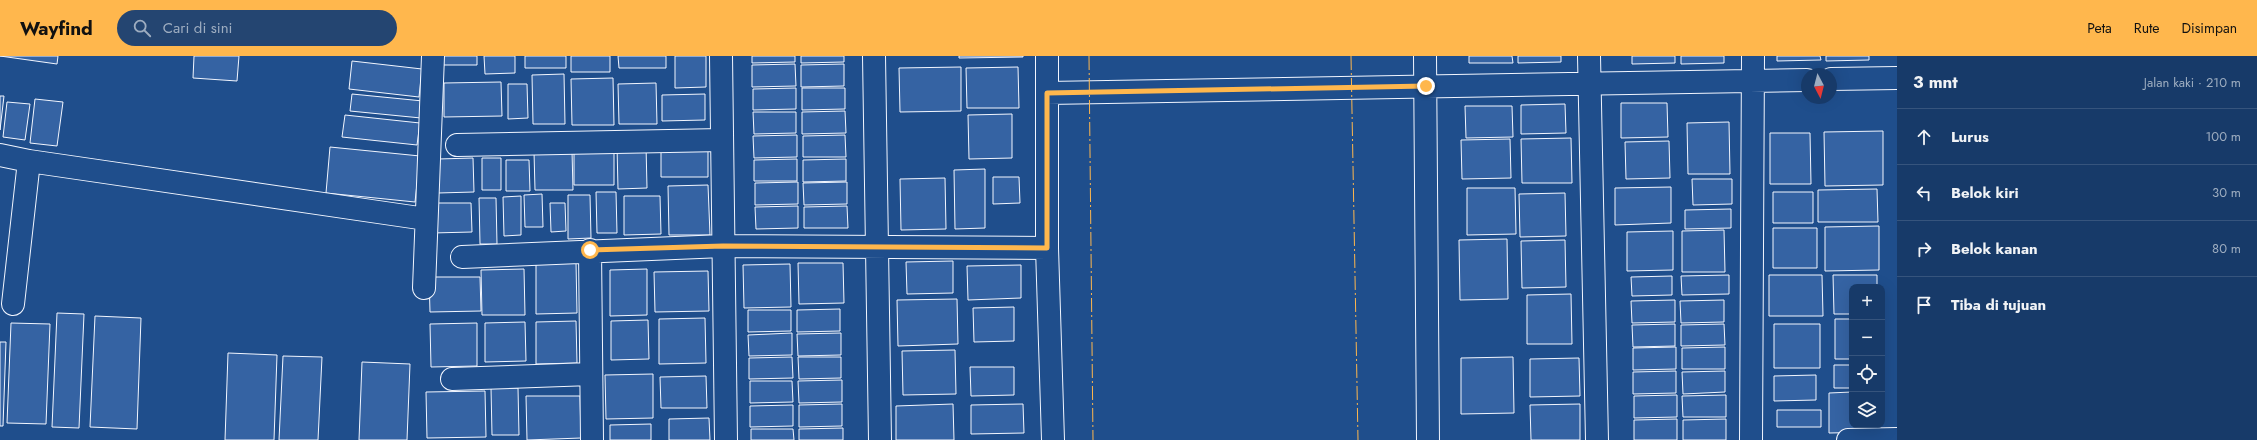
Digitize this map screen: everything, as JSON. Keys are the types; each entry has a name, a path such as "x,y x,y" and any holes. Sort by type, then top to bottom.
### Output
{"street":[{"path":"424,288 433,56"},
{"path":"721,56 726,440"},
{"path":"874,56 880,440"},
{"path":"1047,56 1047,248 1053,440"},
{"path":"1425,56 1428,440"},
{"path":"1589,56 1597,440"},
{"path":"1751,440 1753,56"},
{"path":"1837,79 1897,78"},
{"path":"1047,93 1801,80"},
{"path":"457,145 722,140"},
{"path":"0,155 426,219"},
{"path":"13,304 29,160"},
{"path":"462,257 590,250 723,246 1047,248"},
{"path":"590,250 592,440"},
{"path":"452,379 591,374"},
{"path":"1848,440 1897,439"}],"building":[{"path":"0,56 58,56 57,64"},
{"path":"194,56 239,56 237,81 193,78"},
{"path":"442,56 477,56 477,65 442,65"},
{"path":"484,56 515,56 515,73 485,74"},
{"path":"525,56 566,56 566,68 525,68"},
{"path":"571,56 610,56 610,72 571,72"},
{"path":"618,56 666,56 666,68 619,68"},
{"path":"675,56 706,56 706,87 675,88"},
{"path":"752,56 795,56 795,62 752,63"},
{"path":"801,56 844,56 844,62 801,63"},
{"path":"959,56 1023,56 1023,57 959,58"},
{"path":"1469,56 1512,56 1513,63 1469,63"},
{"path":"1518,56 1561,56 1561,62 1518,63"},
{"path":"1632,56 1675,56 1675,63 1632,64"},
{"path":"1681,56 1724,56 1724,63 1681,64"},
{"path":"1777,56 1820,56 1821,60 1777,61"},
{"path":"1826,56 1869,56 1869,60 1826,61"},
{"path":"352,61 422,69 419,97 349,89"},
{"path":"795,64 796,86 752,87 752,65"},
{"path":"844,64 844,86 801,87 801,65"},
{"path":"961,67 961,111 900,112 899,68"},
{"path":"1018,67 1019,108 967,108 966,68"},
{"path":"564,74 565,124 533,124 532,75"},
{"path":"613,78 614,125 572,125 571,79"},
{"path":"501,82 502,116 444,117 444,83"},
{"path":"656,83 657,124 619,124 618,84"},
{"path":"508,84 527,84 528,118 508,119"},
{"path":"796,88 796,109 753,110 753,89"},
{"path":"802,88 845,88 845,109 802,110"},
{"path":"352,94 423,101 421,118 350,111"},
{"path":"705,94 705,120 662,121 662,95"},
{"path":"0,96 4,96 0,130"},
{"path":"35,99 63,102 57,146 30,143"},
{"path":"7,102 30,104 25,140 3,137"},
{"path":"1621,103 1667,103 1668,137 1621,138"},
{"path":"1565,104 1566,133 1521,134 1521,105"},
{"path":"1465,106 1512,106 1513,137 1466,138"},
{"path":"845,111 846,133 802,134 802,112"},
{"path":"753,112 796,112 796,133 754,134"},
{"path":"1012,114 1012,158 969,159 968,115"},
{"path":"345,115 420,123 417,145 342,137"},
{"path":"1729,122 1730,174 1688,174 1687,123"},
{"path":"1883,131 1883,185 1825,186 1824,132"},
{"path":"1770,133 1810,133 1811,184 1770,184"},
{"path":"797,135 797,157 754,158 753,136"},
{"path":"845,135 846,157 803,157 803,136"},
{"path":"1571,138 1572,183 1522,183 1521,139"},
{"path":"1510,139 1511,178 1462,179 1461,140"},
{"path":"1669,141 1670,178 1626,179 1625,142"},
{"path":"646,145 647,188 618,189 617,146"},
{"path":"708,145 708,177 661,177 661,146"},
{"path":"614,146 614,185 574,185 574,147"},
{"path":"330,147 420,156 415,202 326,193"},
{"path":"572,151 573,190 535,190 534,152"},
{"path":"473,158 474,192 438,193 438,159"},
{"path":"482,158 501,158 501,190 482,190"},
{"path":"797,159 797,181 754,181 754,160"},
{"path":"846,159 846,181 803,182 803,160"},
{"path":"506,160 529,160 530,191 506,191"},
{"path":"985,169 985,228 955,229 954,170"},
{"path":"993,177 1019,177 1020,203 993,204"},
{"path":"945,178 946,229 901,230 900,179"},
{"path":"1692,179 1732,179 1732,204 1693,205"},
{"path":"798,182 798,204 755,205 755,183"},
{"path":"847,182 847,204 804,205 803,183"},
{"path":"708,185 710,235 669,235 668,186"},
{"path":"1671,187 1671,223 1615,225 1615,188"},
{"path":"1467,188 1515,188 1516,234 1467,235"},
{"path":"1877,189 1878,222 1818,222 1818,190"},
{"path":"596,192 616,192 617,233 597,233"},
{"path":"1773,192 1813,192 1813,223 1773,223"},
{"path":"1565,193 1566,236 1520,237 1519,194"},
{"path":"542,194 543,227 525,227 524,195"},
{"path":"568,195 590,195 591,238 568,239"},
{"path":"521,196 521,235 504,236 503,197"},
{"path":"624,196 660,196 661,234 624,235"},
{"path":"479,198 496,198 497,244 480,244"},
{"path":"432,203 471,203 472,232 432,233"},
{"path":"550,203 565,203 566,231 551,232"},
{"path":"798,206 798,228 756,229 755,207"},
{"path":"847,206 848,228 804,228 804,207"},
{"path":"1731,209 1731,228 1685,229 1685,210"},
{"path":"1879,226 1879,270 1825,271 1825,227"},
{"path":"1773,228 1817,228 1817,268 1773,268"},
{"path":"1724,230 1725,272 1682,272 1682,231"},
{"path":"1673,231 1673,270 1627,271 1627,232"},
{"path":"1507,239 1508,299 1460,300 1459,240"},
{"path":"1565,240 1566,287 1522,288 1521,241"},
{"path":"953,261 953,293 907,294 906,262"},
{"path":"576,262 577,313 536,314 536,263"},
{"path":"798,263 843,263 844,303 799,304"},
{"path":"790,264 791,307 744,308 743,265"},
{"path":"1021,265 1021,298 968,300 967,266"},
{"path":"524,269 525,315 482,315 481,270"},
{"path":"647,269 647,315 610,316 610,270"},
{"path":"708,271 709,311 655,312 654,272"},
{"path":"1729,275 1729,294 1682,295 1681,276"},
{"path":"1769,275 1822,275 1823,316 1769,316"},
{"path":"1833,275 1877,275 1877,284 1849,284 1849,314 1834,314"},
{"path":"1672,276 1672,295 1632,296 1631,277"},
{"path":"429,277 480,277 481,311 430,312"},
{"path":"1571,294 1572,344 1527,344 1527,295"},
{"path":"957,299 958,344 898,346 897,300"},
{"path":"1675,300 1675,322 1632,323 1631,301"},
{"path":"1724,300 1724,322 1681,323 1680,301"},
{"path":"1014,307 1014,341 974,342 973,308"},
{"path":"840,309 840,331 797,332 797,310"},
{"path":"748,310 791,310 791,331 748,332"},
{"path":"57,313 84,314 79,428 52,427"},
{"path":"95,316 141,318 137,429 90,427"},
{"path":"705,318 706,363 659,364 659,319"},
{"path":"1835,319 1849,319 1849,359 1835,359"},
{"path":"648,320 649,359 611,360 611,321"},
{"path":"576,321 577,363 536,364 536,322"},
{"path":"525,322 526,361 485,362 485,323"},
{"path":"11,323 50,324 46,424 7,423"},
{"path":"477,323 477,366 431,367 430,324"},
{"path":"1675,324 1675,346 1633,347 1632,325"},
{"path":"1724,324 1725,345 1681,346 1681,325"},
{"path":"1774,324 1820,324 1820,368 1774,368"},
{"path":"792,333 792,355 749,356 748,335"},
{"path":"841,333 841,355 798,356 797,334"},
{"path":"0,342 6,342 3,426 0,426"},
{"path":"1676,347 1676,369 1633,370 1633,348"},
{"path":"1725,347 1725,369 1682,369 1682,348"},
{"path":"955,350 956,394 903,395 902,351"},
{"path":"228,353 277,355 274,440 225,440"},
{"path":"283,356 322,357 318,440 279,440"},
{"path":"792,357 793,378 749,379 749,358"},
{"path":"798,357 841,357 841,378 799,379"},
{"path":"1513,357 1514,413 1461,414 1461,358"},
{"path":"1579,358 1580,396 1530,397 1530,359"},
{"path":"362,362 410,364 407,440 359,440"},
{"path":"1834,365 1849,365 1849,388 1834,388"},
{"path":"970,367 1014,367 1014,395 971,396"},
{"path":"1676,371 1676,393 1633,394 1633,372"},
{"path":"1725,371 1725,392 1683,394 1682,372"},
{"path":"653,374 653,418 606,419 605,375"},
{"path":"1816,375 1816,400 1774,401 1774,376"},
{"path":"706,376 707,408 661,408 660,377"},
{"path":"842,380 842,402 799,403 798,381"},
{"path":"750,381 792,381 793,402 750,403"},
{"path":"491,388 518,388 519,435 492,435"},
{"path":"485,391 486,437 427,438 426,392"},
{"path":"1849,392 1849,428 1879,428 1879,432 1829,433 1829,393"},
{"path":"1677,395 1677,417 1634,418 1634,396"},
{"path":"1726,395 1726,417 1683,417 1682,396"},
{"path":"526,396 580,396 581,438 527,440"},
{"path":"842,404 842,426 799,427 799,405"},
{"path":"953,404 954,440 896,440 896,406"},
{"path":"1023,404 1024,433 971,434 971,405"},
{"path":"1580,404 1580,440 1531,440 1530,405"},
{"path":"793,405 793,426 750,427 750,406"},
{"path":"1777,410 1821,410 1821,427 1777,427"},
{"path":"709,418 710,440 669,440 669,419"},
{"path":"1677,419 1677,440 1634,440 1634,420"},
{"path":"1726,419 1726,440 1683,440 1683,420"},
{"path":"651,424 651,440 610,440 610,425"},
{"path":"843,428 843,440 799,440 799,429"},
{"path":"751,429 793,429 794,440 751,440"}],"power":[{"path":"1089,56 1093,440"},
{"path":"1351,56 1358,440"}],"route":[{"path":"590,250 723,246 1047,248 1047,93 1426,86"}]}
